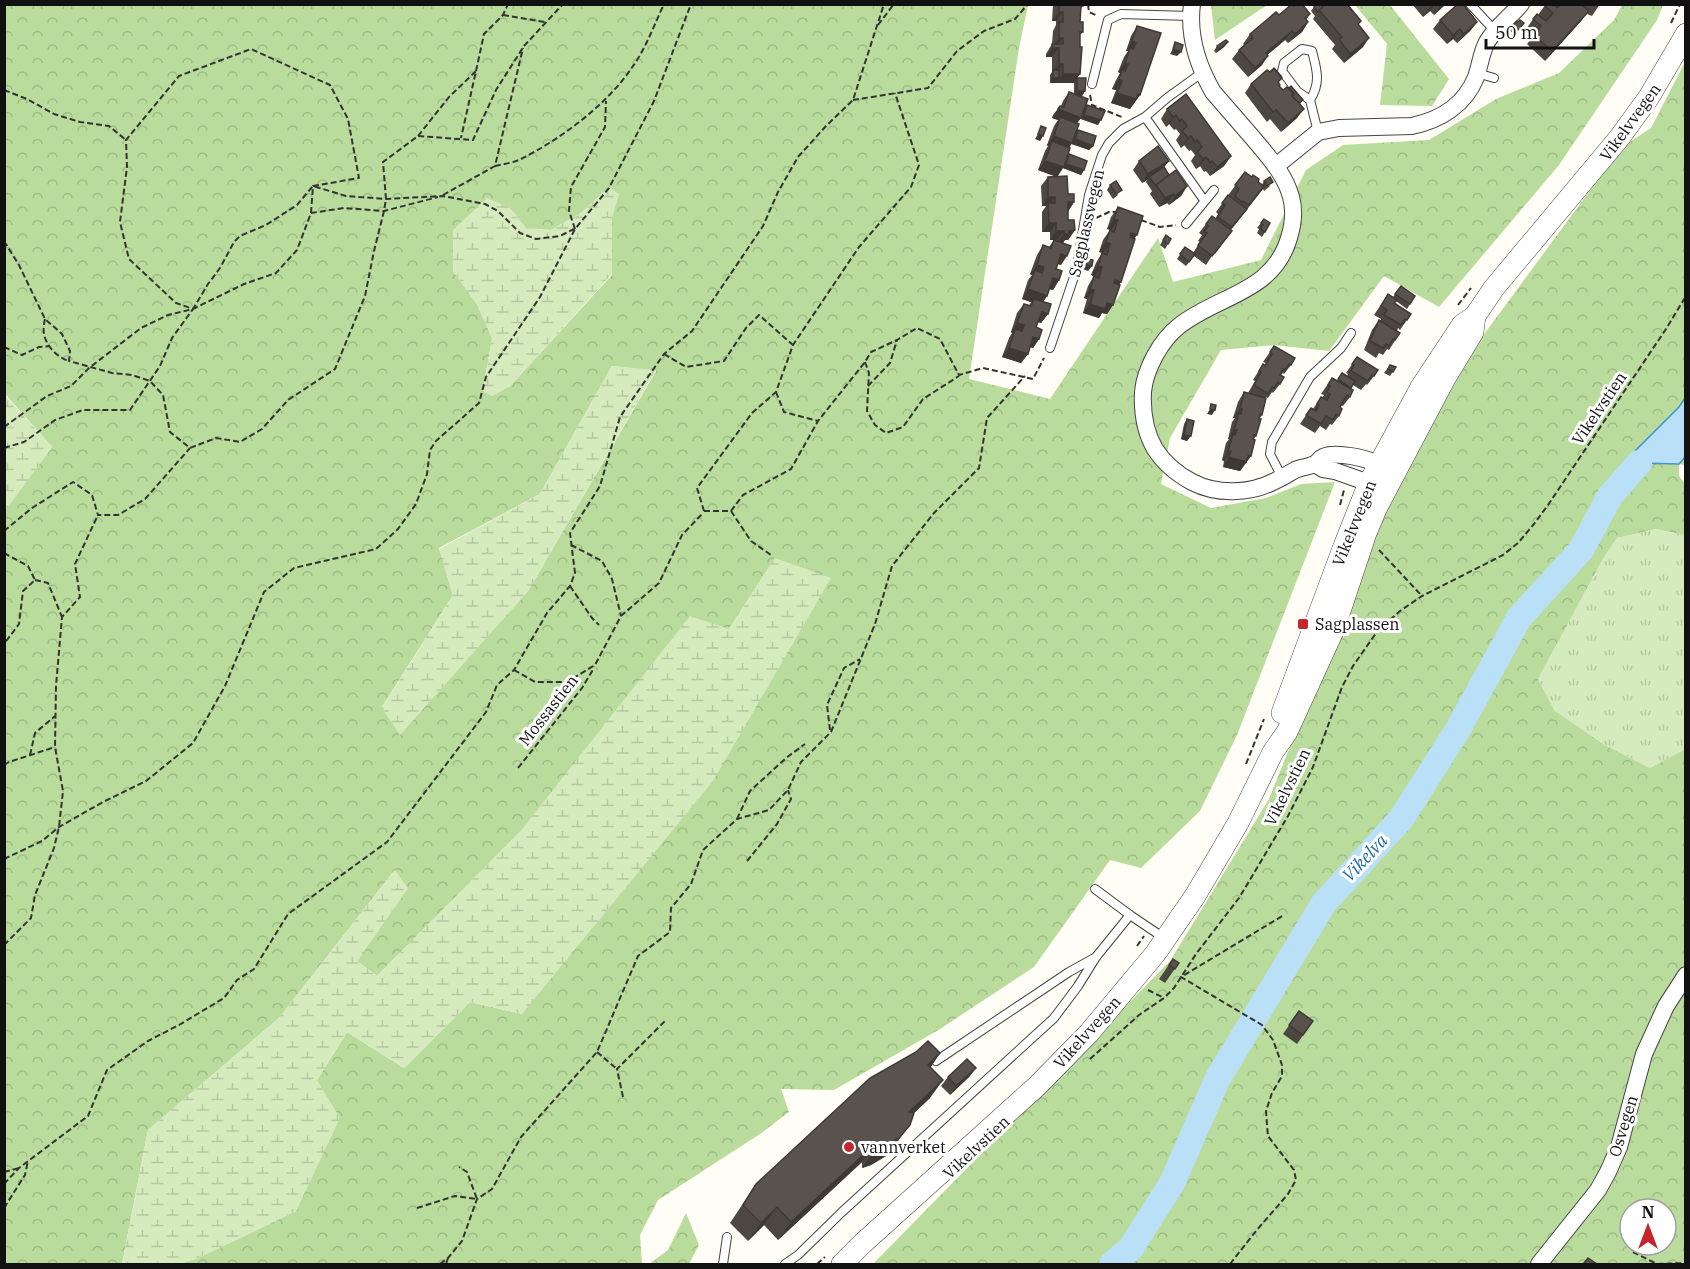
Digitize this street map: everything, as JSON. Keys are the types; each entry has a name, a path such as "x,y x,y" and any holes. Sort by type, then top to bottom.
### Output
{"street":[{"path":"1276,166 1318,132 1339,128 1382,128 1423,123 1452,110 1465,97 1474,81 1485,45 1494,30 1521,4"},
{"path":"1191,10 1194,45 1203,72 1214,92 1276,166 1286,183 1293,207 1291,232 1284,252 1275,267 1258,282 1191,318 1173,332 1155,357 1144,387 1142,404 1147,430 1155,449 1174,470 1206,488 1232,491 1264,486 1301,467 1315,464 1322,457 1340,454 1350,455 1379,476"},
{"name":"Vikelvvegen","path":"1273,752 1277,728 1344,546 1379,476 1444,380 1473,332 1475,316 1502,279 1620,137 1649,97 1686,34"},
{"name":"Vikelvvegen","path":"842,1264 1044,1079 1100,1021 1165,939 1215,863 1238,823 1273,752 1287,732 1319,664 1334,629 1366,533 1379,476"},
{"name":"Osvegen","path":"1539,1264 1598,1190 1608,1172 1619,1147 1644,1054 1666,1006 1686,975"}],"lane":[{"path":"1470,4 1494,30"},
{"path":"1092,84 1108,20 1120,14 1191,10"},
{"path":"1310,100 1317,85 1317,69 1312,51 1302,49 1284,63 1282,71 1297,91 1310,100 1318,132"},
{"name":"Sagplassvegen","path":"1050,348 1076,271 1089,195 1102,155 1123,129 1145,117 1203,72"},
{"path":"1477,73 1494,78"},
{"path":"1145,117 1204,200"},
{"path":"1186,224 1214,190"},
{"path":"1282,477 1270,454 1272,442 1310,377 1341,348 1351,333"},
{"path":"1095,889 1165,939"},
{"path":"785,1264 798,1255 1054,1017 1078,987 1096,957 1130,915"},
{"path":"936,1062 1069,972 1096,957"},
{"path":"723,1264 727,1237"}],"path":[{"path":"461,139 484,34 503,15 507,4"},
{"path":"418,136 473,140 496,90 524,46 563,4"},
{"path":"311,213 344,208 384,212 443,196 495,166 519,160 528,155 583,119 606,99 634,66 664,4"},
{"path":"4,859 42,841 59,827 146,781 193,742 225,686 264,592 294,568 375,549 398,529 416,504 427,474 430,450 436,441 479,403 486,377 540,297 575,229 609,188 654,101 691,4"},
{"path":"4,1184 19,1167 88,1116 107,1070 148,1041 224,998 237,980 254,969 288,914 387,842 486,712 498,685 514,670 547,613 570,586 575,573 570,533 600,486 620,417 664,354 692,331 699,322 763,226 778,192 798,157 853,100 884,4"},
{"path":"876,28 894,4"},
{"path":"853,100 928,88 957,51 984,31 1015,19 1028,4"},
{"path":"1088,4 1089,12 1108,20"},
{"path":"503,15 546,22"},
{"path":"495,166 524,46"},
{"path":"4,448 24,442 55,420 83,410 130,410 160,366 172,338 193,309 220,268 234,242 297,206 313,186 359,178 348,119 330,85 251,49 179,76 126,140 127,167 120,222 129,259 177,303 193,309"},
{"path":"98,515 118,515 145,499 190,448 216,438 240,442 262,429 288,400 335,369 364,296 384,212 386,199 383,162 418,136 449,97 476,71"},
{"path":"1092,84 1089,99 1092,105 1134,122"},
{"path":"4,90 27,99 54,114 80,122 109,126 126,140"},
{"path":"704,512 697,488 752,413 776,392 794,345 859,247 911,188 919,165 895,93"},
{"path":"575,229 569,211 571,188 605,127 606,99"},
{"path":"313,186 346,196 386,199 443,196 485,204 498,211 520,233 536,239 560,236 575,229"},
{"path":"4,427 47,396 71,387 89,368 141,328 168,315 193,309 244,284 276,273 297,250 311,213 313,186"},
{"path":"1085,222 1109,212 1115,211 1125,215"},
{"path":"1134,218 1160,227 1186,224"},
{"path":"4,241 45,319 62,334 70,351 69,362"},
{"name":"Vikelvstien","path":"1089,1060 1139,1015 1164,998 1174,988 1196,954 1239,898 1288,816 1313,766 1342,687 1359,657 1384,625 1422,596 1503,555 1518,543 1548,505 1686,296"},
{"path":"664,354 687,367 724,361 759,315 794,345"},
{"path":"45,319 44,334 61,359 89,368 132,375 150,381 163,395 170,432 190,448"},
{"path":"731,511 743,495 791,469 819,421 871,352 917,328 940,339 959,375"},
{"path":"868,387 890,363 897,340"},
{"path":"4,347 22,355 39,347 50,346"},
{"path":"865,362 869,373 867,411 875,425 886,433 903,427 923,399 959,375 983,368 1033,379 1050,348"},
{"path":"737,819 769,810 788,790 801,762 831,732 875,624 892,566 934,513 979,468 987,418 1025,376"},
{"path":"776,392 784,412 819,421"},
{"path":"4,531 32,508 74,482 92,495 98,515 75,564 80,597 62,617"},
{"path":"571,545 602,561 612,579 621,616 659,583 682,535 704,512 731,511"},
{"path":"731,511 752,541 771,555"},
{"path":"1366,533 1376,547 1422,596"},
{"path":"4,553 28,566 35,580"},
{"path":"4,945 32,918 35,895 54,848 63,791 55,747 56,686 62,617 48,583 35,580"},
{"path":"4,644 19,624 23,591 35,580"},
{"path":"570,586 599,625"},
{"name":"Mossastien","path":"518,768 582,688 621,616"},
{"path":"831,732 827,705 844,668 861,659"},
{"path":"514,670 535,682 567,682 595,665"},
{"path":"30,754 35,733 56,715"},
{"path":"417,1208 455,1196 477,1198 492,1189 521,1137 597,1052 638,956 670,932 670,908 691,884 703,850 737,819 750,791 805,744"},
{"path":"4,765 55,747"},
{"path":"747,861 777,824 791,800 788,790"},
{"path":"1230,1264 1288,1194 1296,1180 1294,1170 1268,1136 1266,1112 1272,1093 1282,1076 1282,1065 1273,1040 1262,1025 1181,977 1284,915"},
{"path":"617,1069 666,1020"},
{"path":"597,1052 617,1069 623,1097"},
{"path":"4,1208 25,1175 28,1161"},
{"path":"4,1172 19,1167"},
{"path":"440,1264 462,1241 477,1198 467,1172 459,1167"},
{"path":"1643,1257 1657,1264 1686,1263"},
{"path":"446,1264 448,1258"}],"green space":[{"path":"1211,4 1267,5 1215,40"},
{"path":"5,5 1028,5 1019,48 969,379 1050,399 1158,238 1173,282 1261,260 1306,170 1343,145 1429,140 1496,99 1559,73 1614,20 1622,5 1663,5 1657,20 1559,165 1439,307 1384,276 1329,351 1274,345 1221,350 1170,438 1161,484 1211,508 1266,498 1301,484 1335,482 1237,735 1200,811 1141,868 1110,860 1034,967 940,1029 834,1090 781,1089 789,1112 760,1134 658,1200 640,1235 642,1264 179,1264 198,1258 296,1211 317,1080 347,1032 404,1068 470,1002 522,1014 775,558 729,629 519,833 377,976 357,961 407,889 394,871 279,1018 148,1130 122,1264 5,1264 4,511 52,447 5,394","holes":["609,187 612,218 612,275 510,386 492,396 483,390 492,338 477,304 453,271 510,208 526,228 551,230 581,213","612,366 656,371 528,591 400,734 382,707 453,595 439,548 540,494"]},
{"path":"1355,5 1390,5 1449,79 1432,106 1380,105 1387,44"},
{"path":"1685,62 1685,398 1639,463 1679,464 1679,476 1685,484 1685,535 1656,529 1617,538 1604,557 1538,679 1555,711 1605,745 1650,768 1685,749 1685,1264 873,1264 1170,961 1269,799 1375,536 1420,443 1482,337 1622,147 1651,128"},
{"path":"609,187 619,194 612,218 612,274 510,386 492,396 483,391 492,338 477,304 453,271 453,230 487,198 510,208 526,228 551,230 581,213"},
{"path":"612,366 656,370 528,591 400,735 382,708 453,595 439,549 540,494"},
{"path":"4,394 52,447 5,511 4,511"},
{"path":"1685,457 1685,465 1679,464"},
{"path":"1656,529 1685,535 1685,749 1650,768 1605,745 1555,711 1538,679 1604,557 1617,538"},
{"path":"775,558 831,578 713,781 522,1014 470,1002 404,1068 347,1032 317,1080 340,1118 296,1211 198,1258 179,1264 122,1264 148,1130 279,1018 395,870 408,888 357,961 377,976 519,833 690,616 729,629"},
{"path":"686,1213 699,1245 689,1264 649,1264 668,1250"}],"water":[{"path":"1685,398 1685,457 1679,464 1639,463 1628,458 1679,407"}],"building":[{"path":"1059,4 1083,4 1080,22 1083,22 1083,32 1080,32 1080,47 1082,47 1080,74 1063,74 1063,64 1059,64 1059,48 1052,48 1052,44 1063,44 1063,38 1059,38 1059,22 1063,22 1063,12 1059,12"},
{"path":"1292,4 1294,6 1302,4 1310,14 1305,18 1308,22 1295,34 1292,31 1266,53 1268,56 1255,68 1239,50 1253,38 1250,34 1276,12 1279,15"},
{"path":"1316,4 1326,4 1318,12 1314,7"},
{"path":"1326,4 1347,4 1361,21 1358,24 1369,38 1350,54 1339,39 1342,37 1319,10"},
{"path":"1458,4 1463,4 1477,22 1464,34 1460,29 1453,35 1440,20"},
{"path":"1553,4 1557,8 1561,4 1581,4 1588,10 1552,51 1534,35 1541,26 1533,19 1537,14 1546,21 1553,13 1545,6"},
{"path":"1520,20 1524,23 1518,30 1513,25"},
{"path":"1137,26 1161,33 1140,95 1138,94 1136,99 1117,93 1122,81 1119,79 1122,70 1125,71 1128,64 1125,63 1130,48 1133,49 1136,43 1132,41"},
{"path":"1226,40 1228,42 1219,49 1217,46"},
{"path":"1175,42 1183,45 1181,52 1173,49"},
{"path":"1274,69 1282,78 1278,82 1279,86 1283,90 1287,87 1304,109 1288,123 1276,110 1273,112 1251,84 1267,70 1270,72"},
{"path":"1053,70 1059,70 1059,78 1053,78"},
{"path":"1077,78 1086,78 1085,91 1077,91"},
{"path":"1291,86 1303,100 1299,103 1292,96 1294,94 1289,88"},
{"path":"1069,92 1088,99 1081,118 1058,109 1060,106 1064,107"},
{"path":"1186,94 1231,156 1217,167 1206,157 1203,159 1197,152 1202,147 1197,140 1195,142 1191,136 1188,138 1182,131 1187,126 1182,119 1180,121 1176,115 1173,117 1167,109"},
{"path":"1087,105 1105,111 1101,120 1084,115"},
{"path":"1060,117 1079,124 1072,143 1054,136"},
{"path":"1041,126 1046,128 1043,136 1038,134"},
{"path":"1078,130 1096,136 1093,146 1075,139"},
{"path":"1052,141 1070,148 1064,167 1045,161"},
{"path":"1158,146 1169,161 1148,174 1139,161"},
{"path":"1069,154 1087,161 1084,170 1066,164"},
{"path":"1164,167 1169,175 1156,186 1149,177"},
{"path":"1176,170 1187,186 1175,196 1174,194 1165,198 1156,185"},
{"path":"1245,172 1259,179 1258,182 1264,186 1249,205 1235,196 1239,189 1235,185"},
{"path":"1067,176 1068,194 1074,194 1074,202 1068,202 1068,220 1074,220 1075,230 1064,234 1064,231 1056,231 1056,223 1049,223 1048,203 1055,203 1055,197 1048,197 1048,177"},
{"path":"1270,177 1273,182 1267,186 1264,181"},
{"path":"1116,181 1122,190 1116,194 1110,185"},
{"path":"1228,195 1247,209 1232,227 1218,217 1225,205 1222,203"},
{"path":"1118,207 1143,216 1137,235 1131,233 1130,237 1135,239 1121,282 1115,280 1114,283 1120,285 1113,305 1107,303 1105,309 1090,304 1094,290 1090,289 1094,276 1099,278 1102,267 1098,266 1102,253 1107,255 1110,244 1106,242 1110,230 1114,232 1118,220 1114,219"},
{"path":"1212,216 1232,231 1212,256 1198,245 1207,233 1204,232 1208,226 1206,224"},
{"path":"1264,219 1270,223 1265,232 1260,228"},
{"path":"1166,235 1171,239 1168,244 1163,240"},
{"path":"1054,240 1071,246 1067,256 1061,254 1056,269 1062,271 1059,280 1053,278 1047,296 1028,289 1035,270 1042,273 1044,267 1037,265 1043,245 1051,248"},
{"path":"1185,247 1195,254 1189,262 1180,254"},
{"path":"1088,259 1093,260 1092,266 1086,265"},
{"path":"1401,286 1415,296 1410,304 1395,294"},
{"path":"1388,294 1397,300 1394,303 1411,314 1401,325 1384,315 1387,310 1381,306"},
{"path":"1034,299 1051,304 1048,314 1042,312 1036,327 1042,330 1039,339 1033,337 1028,354 1009,348 1015,329 1022,331 1024,325 1017,323 1024,304 1031,306"},
{"path":"1379,320 1400,333 1389,346 1386,344 1383,348 1370,341"},
{"path":"1274,346 1295,358 1291,365 1283,369 1280,375 1284,377 1280,384 1278,382 1274,388 1272,387 1268,394 1254,385 1261,372 1259,371 1263,364 1265,366"},
{"path":"1357,357 1378,370 1368,381 1351,371 1354,365 1352,364"},
{"path":"1390,365 1396,367 1393,372 1388,369"},
{"path":"1342,373 1355,381 1351,388 1338,379"},
{"path":"1332,378 1353,390 1350,397 1347,395 1340,407 1342,409 1339,416 1336,414 1333,420 1326,416 1321,424 1306,415 1311,408 1316,411 1321,397 1327,400 1330,394 1327,392 1330,386 1328,385"},
{"path":"1244,392 1266,398 1256,436 1254,435 1251,456 1248,456 1246,462 1229,457 1231,451 1228,451 1233,434 1235,435 1237,430 1234,430 1239,413 1241,414"},
{"path":"1211,404 1216,405 1215,410 1210,409"},
{"path":"1187,419 1194,421 1191,436 1184,435"},
{"path":"1173,959 1179,963 1175,969 1169,965"},
{"path":"1299,1011 1313,1021 1303,1035 1289,1025"},
{"name":"vannverket","path":"928,1041 940,1053 928,1065 943,1080 909,1112 914,1113 910,1125 899,1138 875,1150 875,1144 791,1222 777,1207 761,1223 743,1205 756,1184 870,1078 916,1052"},
{"path":"967,1059 976,1068 956,1086 948,1077"},
{"path":"1588,1258 1597,1264 1584,1263"}],"waterway":[{"name":"Vikelva","path":"1112,1264 1131,1248 1172,1183 1218,1078 1324,903 1401,819 1457,731 1519,618 1581,550 1610,496 1639,463"}],"place":[{"name":"Sagplassen","path":"1303,624"},
{"name":"vannverket","path":"849,1147"}]}
